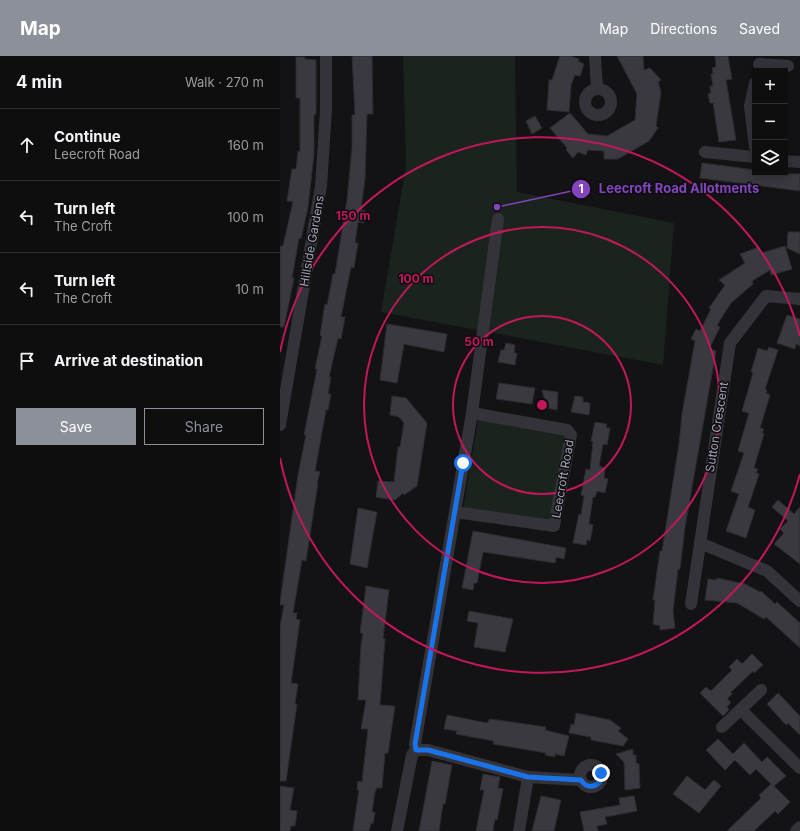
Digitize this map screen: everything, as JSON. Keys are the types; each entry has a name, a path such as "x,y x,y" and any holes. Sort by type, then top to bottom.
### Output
{"street":[{"name":"Hillside Gardens","path":"280,425 321,186 326,110 326,56"},
{"path":"595,56 597,89"},
{"path":"758,64 788,66"},
{"path":"752,97 750,106 754,140"},
{"path":"705,152 752,157"},
{"path":"788,161 800,162"},
{"path":"397,831 412,755 416,750 415,744 472,413 498,219"},
{"name":"Sutton Crescent","path":"691,604 730,343 766,296 800,299"},
{"name":"Leecroft Road","path":"455,512 554,526 571,434 567,430 472,413"},
{"path":"700,542 767,571 800,602"},
{"path":"722,727 761,690"},
{"path":"741,710 800,768"},
{"path":"416,750 428,750 528,777 581,780"},
{"path":"519,831 528,777"},
{"path":"796,831 800,827"}],"shaded area":[{"path":"403,56 515,56 517,192 674,223 663,365 381,312 406,166"},
{"path":"478,420 565,435 552,519 463,509"}],"building":[{"path":"352,56 372,56 373,114 367,114 365,179 361,210 365,211 364,223 358,222 355,243 358,243 354,268 351,267 341,317 345,317 341,339 338,338 329,377 331,377 328,394 331,394 328,410 326,410 315,471 320,472 317,483 306,561 302,560 293,613 297,613 296,619 300,620 291,683 298,684 295,704 297,704 286,781 280,781 280,627 284,605 280,605 280,602 298,475 306,435 304,435 322,336 320,335 325,304 327,305 333,274 335,274 347,200 352,148 352,115 355,115"},
{"path":"560,56 570,56 579,59 578,61 584,64 580,76 575,75 571,85 569,112 547,110 549,80 552,80"},
{"path":"617,56 643,56 644,70 650,68 661,80 658,82 661,92 656,126 658,128 649,141 618,159 604,159 604,151 588,150 586,155 578,152 573,158 566,150 567,148 550,128 570,113 588,134 607,136 635,120 637,94"},
{"path":"715,56 728,56 732,79 726,80 736,140 719,142 713,103 710,103 708,94 711,93 710,86 713,86 711,74 713,74 712,68 716,67"},
{"path":"296,57 305,57 305,59 316,60 314,154 308,207 301,239 299,238 292,278 294,278 284,327 280,327 280,246 283,246 293,202 287,201 292,169 296,169 298,151 300,152 300,98 296,98"},
{"path":"535,116 542,128 532,134 526,121"},
{"path":"702,163 752,170 752,176 788,176 788,174 800,174 800,191 700,178"},
{"path":"788,232 800,232 800,254 787,248"},
{"path":"785,246 792,269 771,275 770,270 752,281 753,284 731,303 717,325 720,327 709,349 716,351 685,527 680,569 678,569 673,611 675,628 660,630 660,626 653,624 655,600 653,600 695,341 691,339 696,329 700,331 711,309 709,308 725,285 719,280 745,263 740,254 759,247 761,253"},
{"path":"787,315 800,319 800,346 796,344 795,349 777,343"},
{"path":"387,324 447,334 444,352 404,344 397,383 380,380"},
{"path":"506,343 515,345 514,353 517,353 515,365 498,362 501,350 504,350"},
{"path":"769,347 778,350 765,389 767,390 766,393 770,395 760,428 764,429 762,433 764,434 754,468 758,469 756,473 759,474 748,507 755,510 746,538 726,531 739,494 731,491 744,453 738,451 749,413 742,411 753,373 751,372 758,348 767,351"},
{"path":"499,383 535,388 532,404 496,399"},
{"path":"542,390 558,392 557,410 547,408"},
{"path":"392,396 406,398 427,423 417,486 404,495 403,493 395,500 376,497 378,481 394,482 398,447 400,447 404,423 399,417 390,415"},
{"path":"575,396 583,397 583,402 590,403 589,415 571,412"},
{"path":"595,422 607,424 606,428 610,428 607,445 603,444 599,466 605,468 604,478 608,479 605,493 597,491 595,497 593,497 589,524 593,525 590,541 587,540 586,545 573,543 579,514 581,515 584,496 581,495 586,469 590,470 593,442 591,441"},
{"path":"778,500 794,514 800,507 800,564 774,544 784,533 780,529 788,521 772,507"},
{"path":"358,508 377,512 367,568 350,564"},
{"path":"473,531 566,548 564,559 556,557 555,563 483,552 477,583 474,583 473,590 462,588"},
{"path":"717,578 745,584 760,592 761,591 775,604 777,602 800,623 800,648 766,617 764,619 737,603 705,600 708,579 717,580"},
{"path":"366,586 389,590 383,638 385,639 380,705 395,706 388,753 385,753 382,788 377,788 375,792 372,812 375,812 373,824 371,823 369,831 353,831 359,790 357,790 358,781 362,782 368,729 361,729 366,700 358,700 363,633 360,633"},
{"path":"469,611 513,619 505,652 474,647 478,623 467,621"},
{"path":"752,654 763,665 754,673 753,671 731,692 732,694 727,699 731,702 727,707 729,710 723,716 700,693 706,687 711,691 732,670 729,667 737,659 742,664"},
{"path":"778,693 800,716 800,735 788,723 786,725 767,704"},
{"path":"576,713 610,720 621,728 618,731 628,739 623,746 591,740 591,737 569,733 571,724 574,725"},
{"path":"447,715 487,723 490,719 546,727 545,730 569,736 564,756 555,754 555,757 545,755 546,753 493,744 494,741 456,734 457,731 444,729"},
{"path":"718,739 733,754 744,743 762,762 767,757 786,776 774,786 790,802 778,814 775,811 754,831 727,831 761,798 759,795 771,784 756,769 750,775 735,760 725,770 706,750"},
{"path":"633,749 633,755 636,755 636,763 639,764 640,788 625,790 624,762 616,754"},
{"path":"432,761 452,765 445,804 443,804 439,831 419,831"},
{"path":"483,774 500,777 498,788 503,789 497,820 495,819 493,831 476,831 484,790 480,790"},
{"path":"687,776 705,790 714,780 721,786 699,813 673,794"},
{"path":"280,786 294,788 290,810 297,811 295,826 291,826 290,831 280,831"},
{"path":"541,796 561,800 554,831 532,831"},
{"path":"634,796 637,811 605,817 607,824 597,826 598,831 584,831 580,812 620,805 619,798"}],"place":[{"name":"Leecroft Road Allotments","path":"497,207"}],"route":[{"path":"463,463 452,536 415,744 416,750 428,750 528,777 581,780 586,786 593,786 600,782 601,773"}]}
